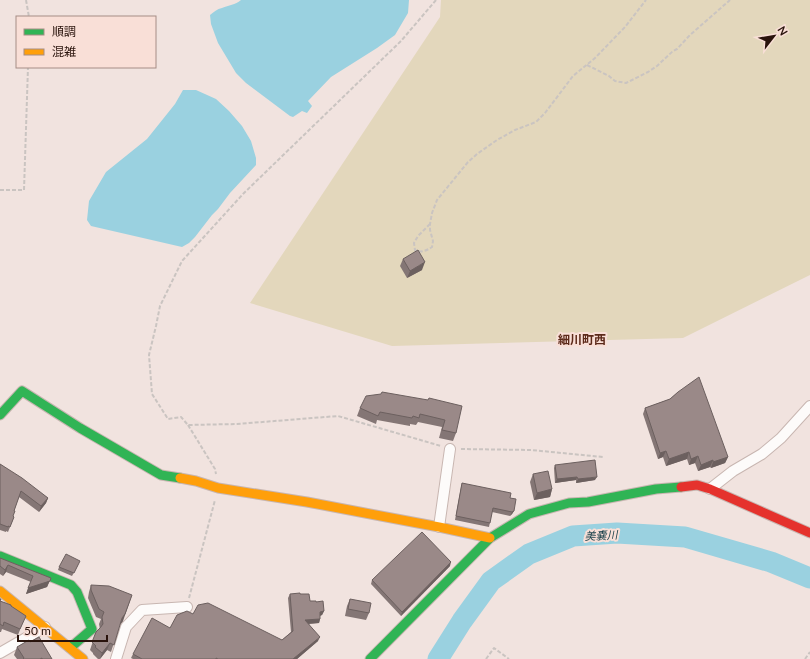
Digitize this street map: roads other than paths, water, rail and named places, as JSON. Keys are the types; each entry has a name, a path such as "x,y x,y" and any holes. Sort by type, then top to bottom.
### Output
{"street":[{"path":"0,415 22,391 80,428 161,475 196,481 218,488 307,502 490,538"},
{"path":"710,490 733,471 762,454 781,438 810,406"},
{"path":"439,527 450,449"},
{"path":"370,659 490,538 529,514 569,502 588,502 656,489 697,485 810,533"},
{"path":"0,556 71,585 77,592 92,628 70,648"},
{"path":"0,591 46,627 83,659"},
{"path":"116,659 126,627 142,610 187,607"},
{"path":"0,653 46,627"}],"water":[{"path":"241,0 409,0 408,13 395,35 331,77 308,101 312,106 307,113 302,111 293,117 246,83 236,73 218,43 211,24 210,15 219,9"},
{"path":"183,90 196,90 216,99 229,111 242,126 251,141 256,158 256,165 230,193 195,237 182,247 91,226 87,220 89,201 106,172 147,139 175,104"}],"waterway":[{"name":"美嚢川","path":"438,659 462,621 491,581 529,554 573,536 617,533 685,537 771,562 810,578"}],"district":[{"name":"細川町西","path":"582,339"}]}
